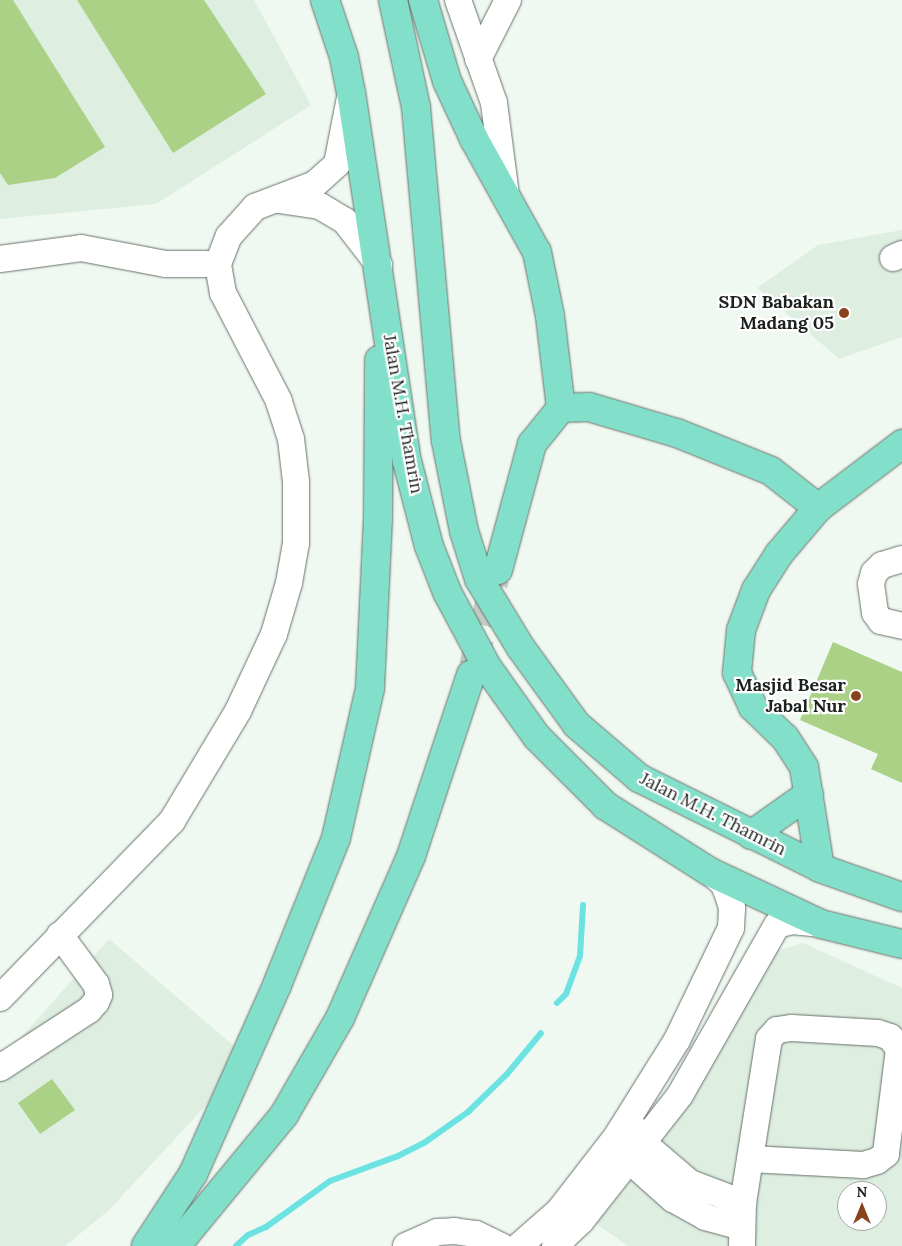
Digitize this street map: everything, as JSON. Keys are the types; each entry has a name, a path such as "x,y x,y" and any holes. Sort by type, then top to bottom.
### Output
{"main road":[{"name":"Jalan M.H. Thamrin","path":"393,0 416,108 446,441 464,531 479,578 521,648 577,725 639,778 750,836 820,868 902,897"},
{"path":"423,0 448,81 507,200 537,252 550,316 561,408 532,444 498,570"},
{"name":"Jalan M.H. Thamrin","path":"328,3 351,92 379,265 407,461 429,546 447,592 487,667 537,737 606,806 710,872 821,924 902,944"},
{"path":"146,1246 193,1174 277,985 336,838 370,688 378,519 379,265"},
{"path":"561,408 590,407 677,433 771,471 818,508"},
{"path":"820,868 804,767 785,738 753,707 737,673 741,630 756,590 779,554 818,508 902,444"},
{"path":"176,1246 284,1115 340,1018 411,856 471,675"},
{"path":"750,836 809,794"}],"street":[{"path":"458,0 494,103 507,200"},
{"path":"478,58 508,0"},
{"path":"0,998 172,821 238,711 274,634 289,583 296,543 296,482 291,439 280,401 223,293 218,264 229,236 255,207 279,200 315,184 337,164 351,92"},
{"path":"279,200 320,206 345,221 379,265"},
{"path":"0,259 81,248 166,264 218,264"},
{"path":"902,559 882,565 874,573 871,584 875,613 882,621 902,626"},
{"path":"519,1246 559,1211 623,1127 677,1040 731,928 732,908 724,883 710,872"},
{"path":"555,1246 582,1221 680,1095 777,925 792,921 821,924"},
{"path":"0,1068 89,1010 96,1002 96,984 60,936"},
{"path":"623,1127 636,1152 674,1199 705,1217 742,1226 750,1159 769,1039 777,1030 878,1033 890,1037 899,1049 886,1154 877,1161 863,1165 750,1159"},
{"path":"406,1246 437,1232 454,1231 476,1234 501,1246"}],"shaded area":[{"path":"0,0 254,0 311,105 156,204 0,219"},
{"name":"SDN Babakan Madang 05","path":"902,230 902,337 839,359 757,288 818,245"},
{"path":"109,939 249,1059 109,1210 65,1246 0,1246 0,1061"},
{"path":"803,943 902,988 902,1246 628,1246 595,1223 660,1145 744,961"}],"building":[{"path":"0,0 13,0 105,147 55,178 8,185 0,173"},
{"path":"77,0 204,0 266,94 173,153"},
{"name":"Masjid Besar Jabal Nur","path":"833,642 902,672 902,783 871,769 878,754 800,720"},
{"path":"52,1079 75,1110 40,1134 18,1103"}],"waterway":[{"path":"557,1003 566,994 580,956 583,905"},
{"path":"236,1246 248,1235 266,1227 330,1181 398,1156 424,1143 468,1112 507,1074 541,1033"}],"tunnel":[{"path":"473,666 495,579"}],"place":[{"name":"SDN Babakan Madang 05","path":"844,313"},
{"name":"Masjid Besar Jabal Nur","path":"856,696"}]}
